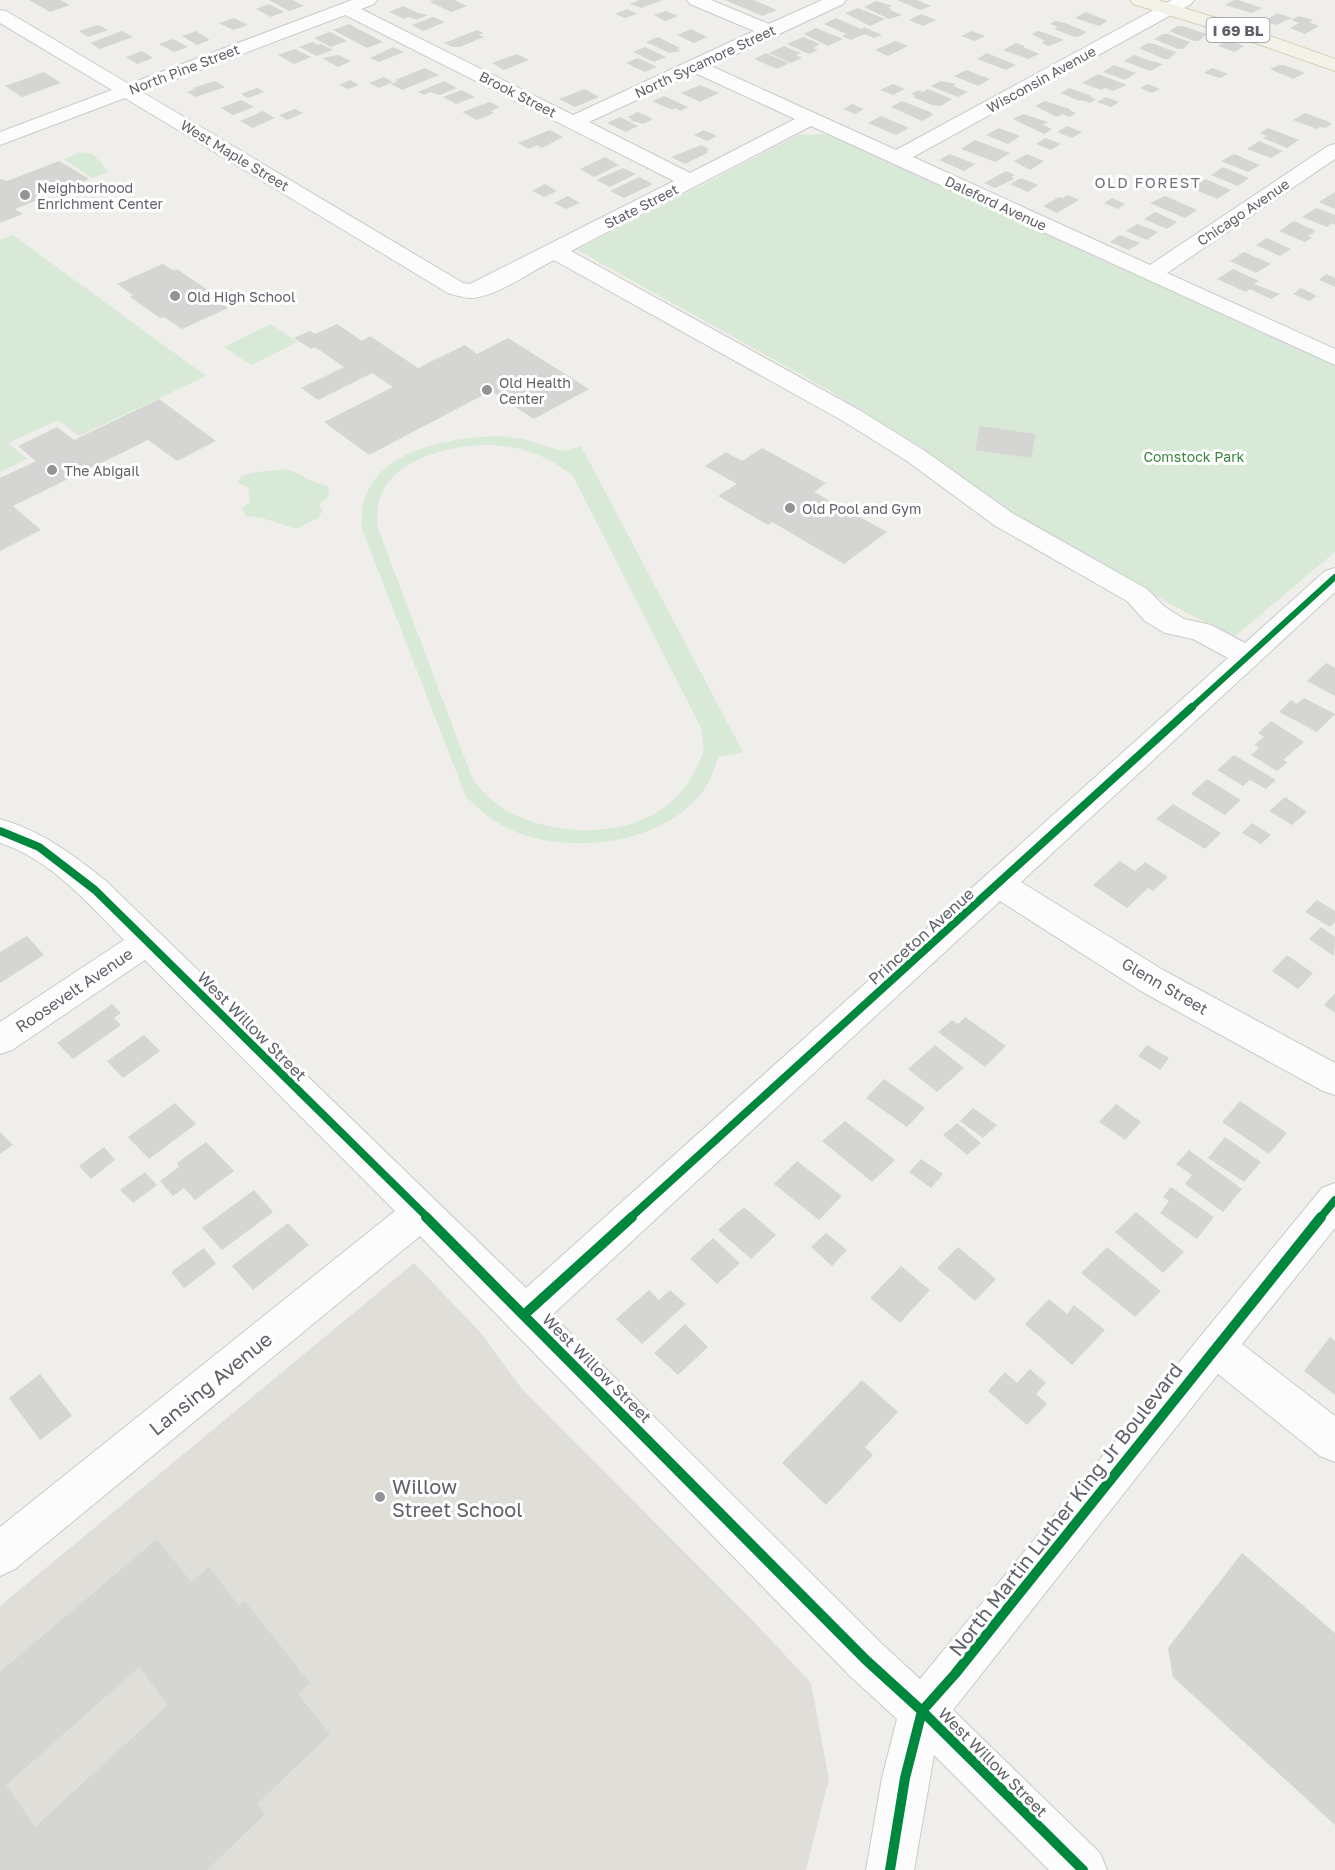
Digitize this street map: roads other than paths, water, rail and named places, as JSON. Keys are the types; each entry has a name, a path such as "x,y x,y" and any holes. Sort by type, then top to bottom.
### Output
{"main road":[{"name":"I 69 BL","path":"1139,0 1178,4 1335,65"}],"street":[{"name":"North Pine Street","path":"0,139 368,0"},
{"path":"696,0 769,32"},
{"name":"North Sycamore Street","path":"573,122 837,0"},
{"name":"Wisconsin Avenue","path":"897,158 1178,4"},
{"name":"Brook Street","path":"346,8 690,181"},
{"name":"West Maple Street","path":"0,15 456,288 471,291"},
{"name":"Daleford Avenue","path":"696,66 1335,358"},
{"name":"State Street","path":"471,291 489,285 810,119"},
{"name":"Chicago Avenue","path":"1151,274 1335,150"},
{"path":"554,251 852,416 916,456 1003,519 1137,595 1155,614 1175,626 1201,632 1249,657"},
{"name":"Princeton Avenue","path":"525,1314 1335,577"},
{"name":"West Willow Street","path":"0,831 30,843 53,857 95,890 420,1213 525,1314 866,1660 922,1711 1083,1870"},
{"name":"Glenn Street","path":"999,884 1151,980 1335,1080"},
{"name":"Roosevelt Avenue","path":"0,1040 148,941"},
{"name":"North Martin Luther King Jr Boulevard","path":"890,1870 905,1778 922,1711 955,1674 1335,1200"},
{"name":"Lansing Avenue","path":"0,1554 420,1213"},
{"path":"1215,1347 1335,1442"}],"place":[{"name":"Neighborhood Enrichment Center","path":"25,195"},
{"name":"Old High School","path":"175,296"},
{"name":"Old Health Center","path":"487,390"},
{"name":"The Abigail","path":"52,470"},
{"name":"Old Pool and Gym","path":"790,508"},
{"name":"Willow Street School","path":"380,1497"}],"district":[{"name":"OLD FOREST","path":"1148,182"}],"park label":[{"name":"Comstock Park","path":"1194,456"}]}
